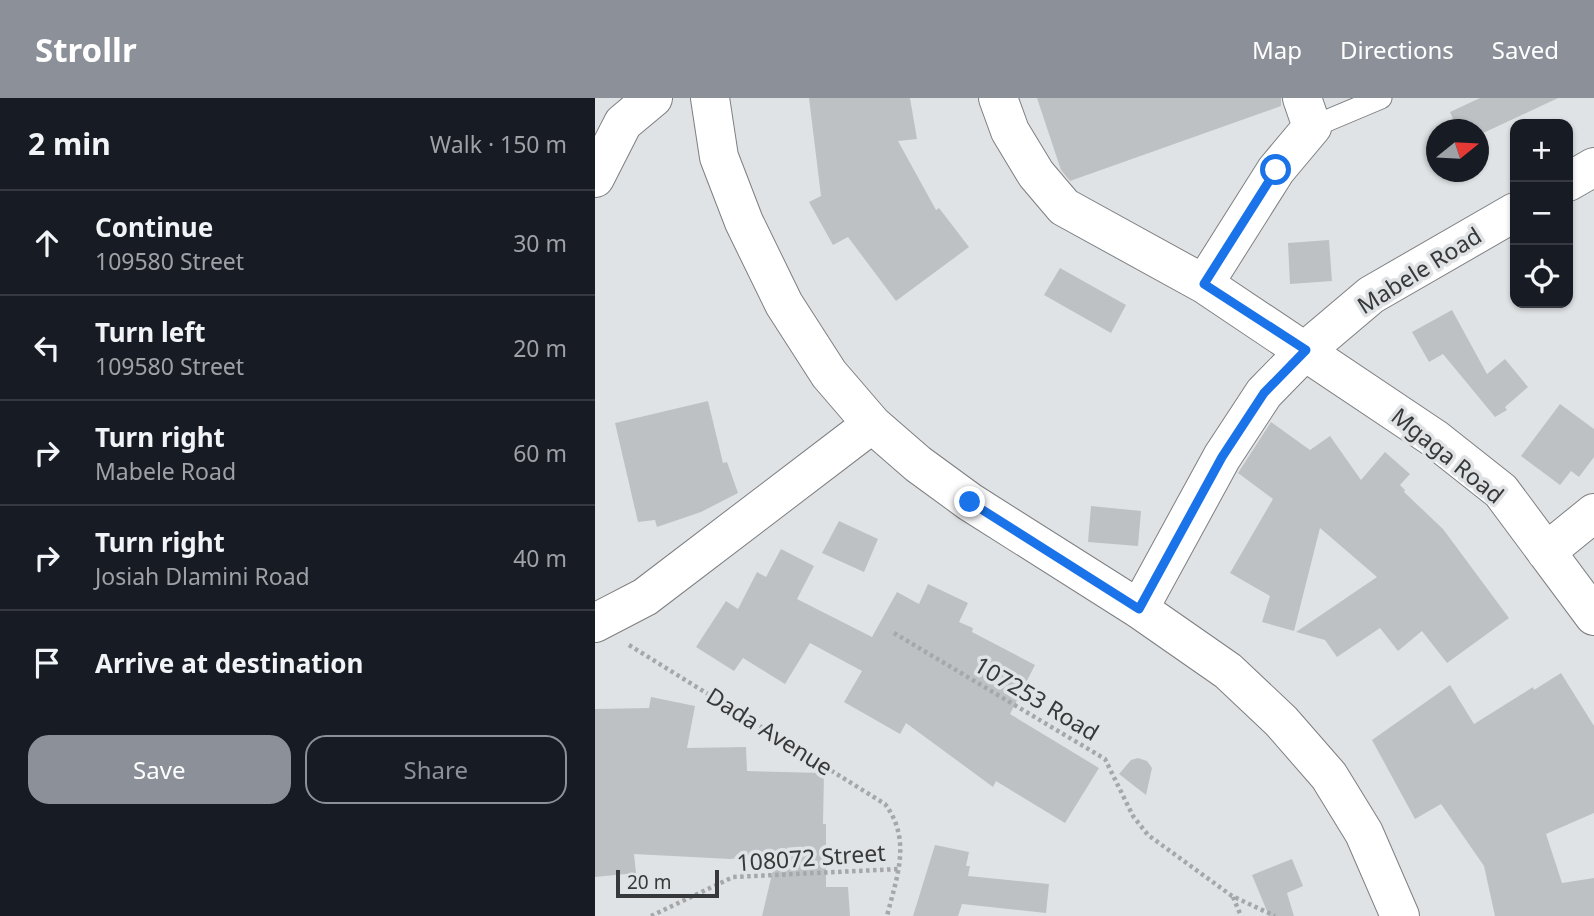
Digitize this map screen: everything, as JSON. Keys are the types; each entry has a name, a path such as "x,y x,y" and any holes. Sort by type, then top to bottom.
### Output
{"street":[{"path":"595,178 623,123 653,98"},
{"path":"709,98 719,157 744,222 784,304 829,374 872,424 918,464 970,502 1139,609 1228,671 1281,721 1329,776 1364,833 1400,916"},
{"name":"Mgaga Road","path":"998,98 1010,131 1036,174 1064,207 1204,284 1434,438 1500,491 1594,616"},
{"path":"1204,284 1276,170 1307,113"},
{"path":"1573,179 1594,167"},
{"name":"Mabele Road","path":"1139,609 1222,457 1264,393 1306,350 1370,295 1510,215"},
{"path":"606,631 645,597 872,424"},
{"path":"1546,552 1594,513"}],"lane":[{"path":"1307,113 1381,98"}],"path":[{"name":"Dada Avenue","path":"606,631 885,804 896,818 900,833 899,869 887,916"},
{"name":"107253 Road","path":"894,633 1105,759 1133,816 1149,835 1232,896 1275,916"},
{"name":"108072 Street","path":"651,916 733,877 899,869"},
{"path":"1232,896 1241,916"}],"building":[{"path":"809,98 910,98 917,139 898,141 936,210 939,208 969,247 896,301 848,237 833,245 809,202 821,196"},
{"path":"1037,98 1281,98 1281,106 1070,181 1061,170"},
{"path":"1480,98 1558,98 1489,130 1489,119 1453,119 1450,112"},
{"path":"1329,240 1332,281 1290,284 1288,243"},
{"path":"1060,268 1126,305 1111,333 1044,295"},
{"path":"1452,310 1487,374 1505,359 1528,387 1505,407 1507,410 1495,417 1443,354 1429,362 1412,332"},
{"path":"708,401 723,463 727,462 738,493 701,512 657,527 655,520 638,522 615,423"},
{"path":"1560,404 1594,429 1594,457 1579,477 1571,471 1560,485 1521,456"},
{"path":"1271,422 1310,450 1330,436 1361,480 1385,452 1410,474 1400,485 1404,492 1443,529 1509,618 1447,663 1422,631 1398,651 1380,628 1337,657 1325,640 1296,632 1377,577 1320,528 1294,631 1262,622 1270,596 1230,573 1273,499 1238,473"},
{"path":"1091,506 1141,511 1138,546 1088,542"},
{"path":"839,521 878,539 864,572 822,553"},
{"path":"781,549 814,566 797,599 872,637 897,592 919,604 928,584 968,603 959,622 973,628 972,632 1035,665 1010,714 1099,768 1065,823 996,781 993,787 906,723 900,734 844,702 862,671 810,643 785,684 743,658 734,671 696,647 726,601 738,609 757,572 766,577"},
{"path":"1561,673 1594,726 1594,813 1546,834 1562,883 1594,878 1594,916 1495,916 1484,866 1441,804 1415,819 1372,740 1450,685 1474,724"},
{"path":"651,697 695,706 687,748 746,747 747,771 824,773 826,887 848,887 850,916 762,916 777,853 730,859 634,854 636,873 595,877 595,709 649,708"},
{"path":"1138,758 1147,761 1152,768 1146,795 1119,774 1131,760"},
{"path":"935,845 969,852 966,866 970,866 968,876 1049,884 1046,913 962,904 958,916 913,916"},
{"path":"1292,859 1303,886 1287,893 1294,916 1269,916 1252,875"}],"route":[{"path":"970,502 1139,609 1222,457 1264,393 1306,350 1204,284 1276,170"}]}
